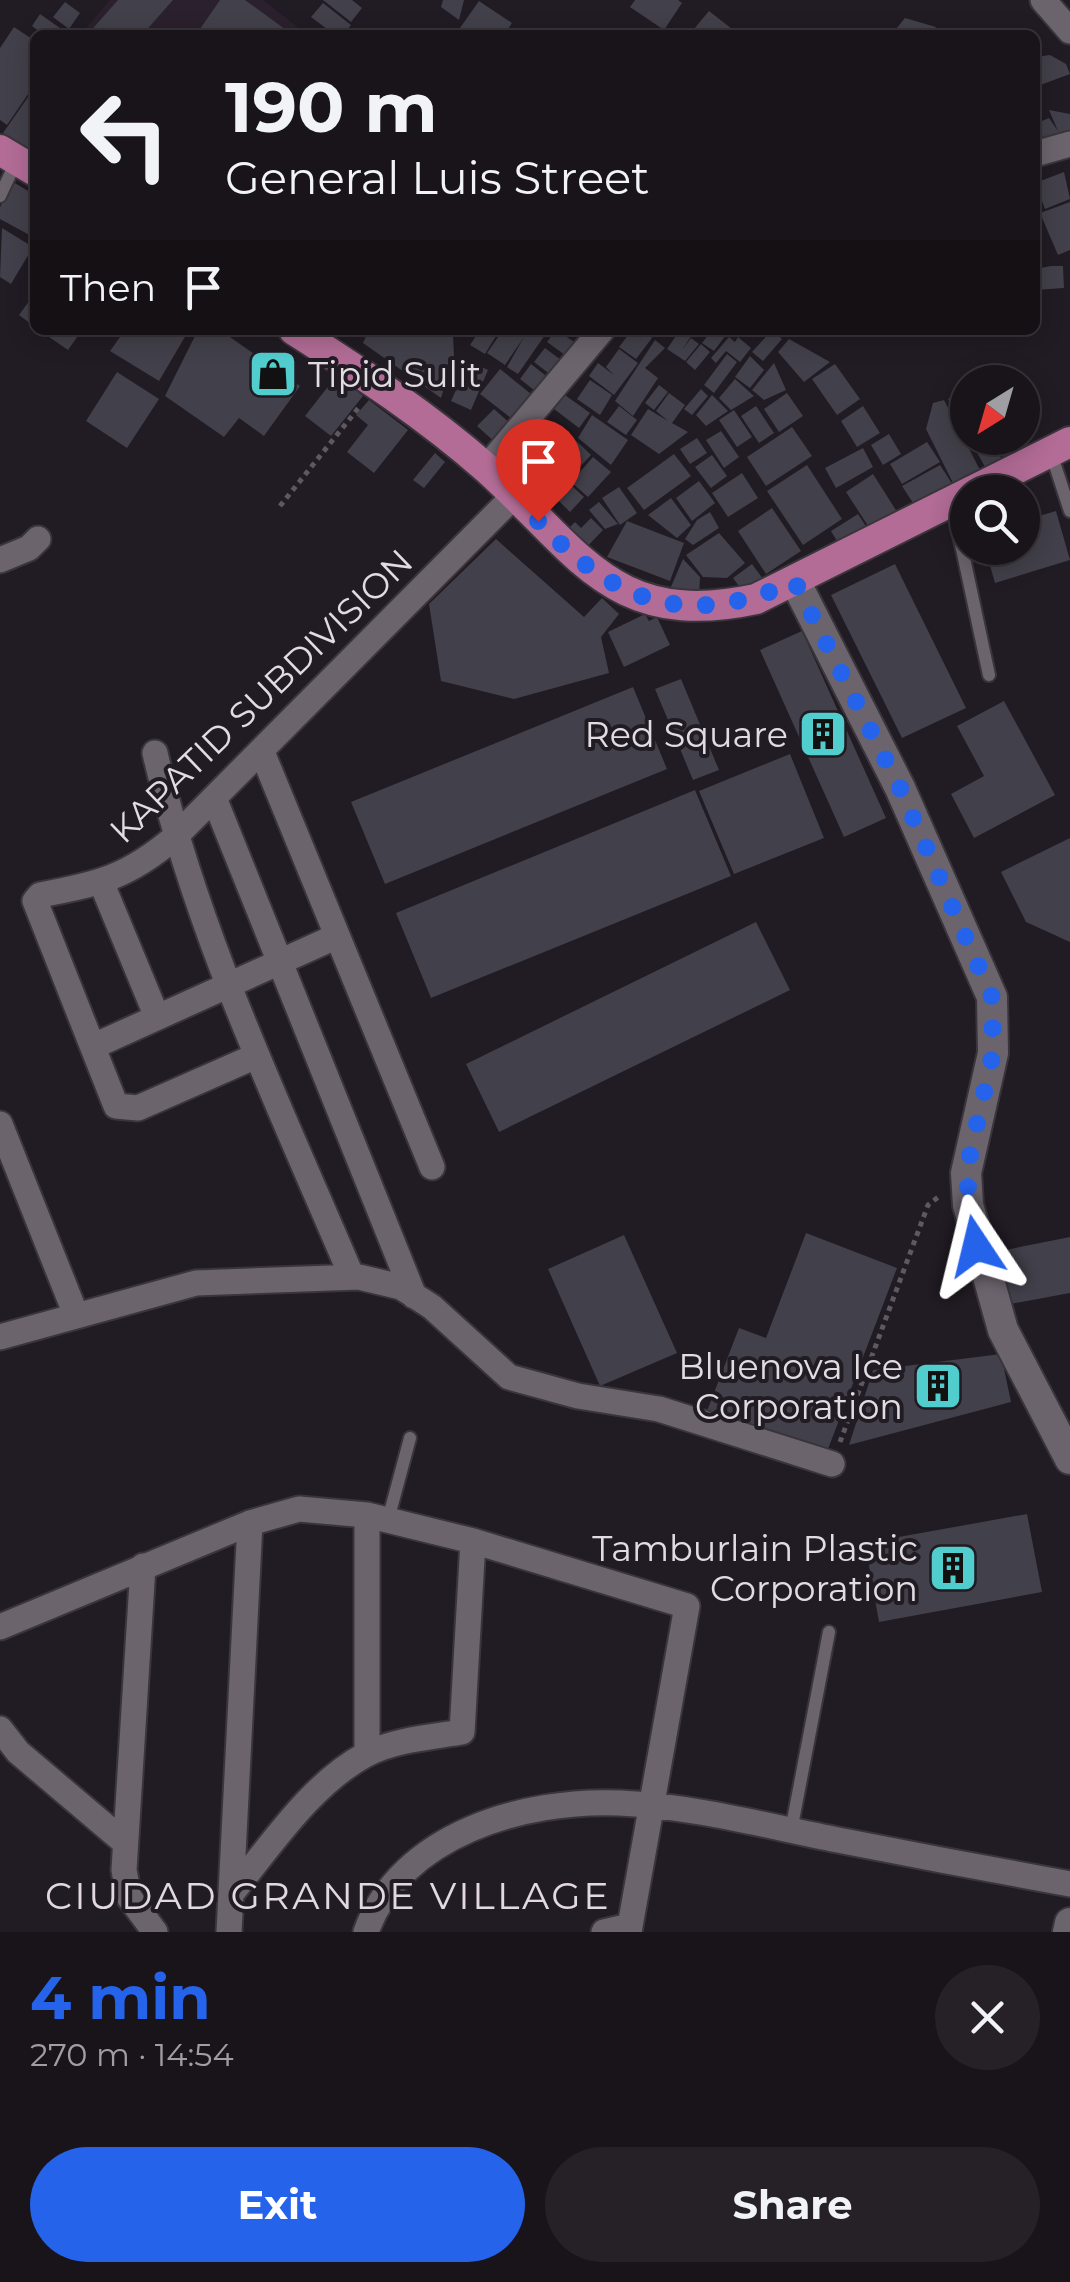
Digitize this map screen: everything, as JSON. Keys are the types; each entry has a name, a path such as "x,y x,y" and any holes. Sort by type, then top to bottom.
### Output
{"main road":[{"path":"301,335 421,415 486,468 589,570 621,590 652,600 705,607 731,604 795,582 950,500"},
{"path":"1001,475 1060,446"}],"street":[{"path":"1043,0 1070,32"},
{"path":"1040,153 1070,144"},
{"path":"486,468 598,335"},
{"name":"KAPATID SUBDIVISION","path":"94,1046 35,905 40,895 102,884 135,870 175,838 514,496"},
{"path":"0,560 29,548 38,539"},
{"path":"795,582 900,788 992,997 993,1053 966,1173 976,1246 998,1316 1070,1459"},
{"path":"155,752 175,838 228,984 352,1278"},
{"path":"262,752 432,1167"},
{"path":"214,798 414,1296"},
{"path":"102,884 157,1017"},
{"path":"256,1056 126,1110 116,1106 94,1046 335,936"},
{"path":"0,1124 76,1315"},
{"path":"0,1337 196,1283 380,1280 414,1296 465,1334 508,1377 578,1396 659,1409 832,1464"},
{"path":"0,1627 250,1522 299,1510 378,1518 474,1541 591,1573 687,1606 630,1929 604,1932"},
{"path":"367,1754 378,1518"},
{"path":"230,1932 250,1522"},
{"path":"232,1894 315,1796 367,1754 462,1732 474,1541"},
{"path":"142,1566 123,1841 129,1896 156,1932"},
{"path":"0,1729 18,1752 123,1841"},
{"path":"366,1932 395,1877 424,1853 460,1834 537,1811 618,1803 652,1806 1070,1884"}],"lane":[{"path":"0,196 17,160"},
{"path":"1060,446 1070,511"},
{"path":"966,565 990,675"},
{"path":"378,1518 410,1438"},
{"path":"791,1831 830,1632"}],"path":[{"path":"280,506 366,399"},
{"path":"832,1464 928,1206 966,1173"}],"shaded area":[{"path":"110,0 263,0 302,30 84,30"}],"building":[{"path":"118,0 173,0 146,30 91,30"},
{"path":"220,0 245,0 286,30 201,30"},
{"path":"323,0 352,0 362,8 351,22"},
{"path":"443,0 464,0 459,20 441,7"},
{"path":"635,0 682,3 664,30 630,7"},
{"path":"479,1 512,23 507,30 459,30"},
{"path":"65,2 80,13 69,29 53,17"},
{"path":"323,3 351,25 347,30 328,30 311,17"},
{"path":"709,11 732,29 731,30 693,30"},
{"path":"40,14 63,30 37,30 32,26"},
{"path":"905,18 936,27 934,30 895,30"},
{"path":"14,27 30,38 30,91 7,125 0,120 0,48"},
{"path":"1050,55 1066,64 1070,74 1040,85 1040,56"},
{"path":"30,94 30,151 3,133"},
{"path":"1049,110 1070,114 1070,142 1047,148 1040,122 1049,118 1058,131"},
{"path":"1064,172 1070,199 1045,209 1040,181"},
{"path":"13,182 30,192 30,235 0,219 0,207"},
{"path":"1070,202 1070,250 1058,255 1040,213"},
{"path":"2,228 30,245 30,252 11,284 0,277"},
{"path":"1063,266 1064,288 1040,290 1040,268"},
{"path":"30,300 30,323 19,315"},
{"path":"46,335 78,335 68,350"},
{"path":"121,335 186,335 159,381 110,351"},
{"path":"196,335 227,335 300,386 264,436 239,418 224,437 165,396"},
{"path":"367,335 453,335 454,356 441,398 363,343"},
{"path":"477,335 496,336 485,354 470,345"},
{"path":"500,335 545,335 518,374 507,367 524,337 505,365 487,353"},
{"path":"552,335 564,335 582,347 572,360 547,342"},
{"path":"628,335 652,338 636,359 619,347"},
{"path":"677,335 692,335 682,350 691,338 699,344 685,361 667,349"},
{"path":"708,335 726,335 714,351 702,343"},
{"path":"767,335 782,339 763,361 752,352"},
{"path":"729,337 735,342 738,337 751,348 740,362 726,351 716,363 711,358"},
{"path":"789,339 830,362 804,382 778,352"},
{"path":"655,340 665,348 645,368 658,378 633,416 615,401"},
{"path":"701,344 710,352 695,370 686,362"},
{"path":"545,348 569,366 559,381 534,362"},
{"path":"619,349 638,363 614,395 589,376 598,363 614,375 606,367"},
{"path":"727,354 737,362 714,393 704,385"},
{"path":"750,356 764,370 750,388 735,377"},
{"path":"469,361 488,370 471,410 451,401"},
{"path":"774,363 786,390 764,400 752,390"},
{"path":"531,364 555,383 544,398 520,379"},
{"path":"835,364 860,399 837,415 812,379"},
{"path":"500,369 536,398 516,422 480,394"},
{"path":"117,372 159,399 127,448 86,421"},
{"path":"337,375 363,396 331,436 305,416"},
{"path":"735,379 754,396 731,410 719,398"},
{"path":"590,380 612,395 600,415 577,399"},
{"path":"659,385 668,392 654,410 645,403"},
{"path":"701,389 708,396 692,415 684,409"},
{"path":"669,393 685,405 672,423 688,432 659,454 631,435 648,409 668,421 656,411"},
{"path":"787,393 803,416 779,432 764,409"},
{"path":"565,395 590,413 579,428 554,409"},
{"path":"712,395 728,411 706,426 696,415"},
{"path":"369,400 408,430 374,473 347,452 368,425 356,415"},
{"path":"944,400 950,412 950,455 972,455 980,470 950,477 926,429 933,403"},
{"path":"619,406 637,420 626,435 607,422"},
{"path":"756,406 774,433 759,443 741,416"},
{"path":"863,406 880,433 857,447 841,421"},
{"path":"494,409 513,426 497,444 477,426"},
{"path":"734,410 752,437 737,447 719,420"},
{"path":"592,415 628,440 611,465 578,438"},
{"path":"792,427 812,456 766,486 747,457"},
{"path":"564,429 591,455 577,470 550,444"},
{"path":"721,431 739,457 724,468 706,440"},
{"path":"889,434 901,454 883,465 871,445"},
{"path":"697,438 707,453 690,464 680,449"},
{"path":"927,442 940,462 902,484 890,464"},
{"path":"549,446 564,459 544,478 532,467"},
{"path":"863,448 873,467 836,488 825,468"},
{"path":"435,453 445,462 424,488 413,480"},
{"path":"674,454 691,476 644,510 627,488"},
{"path":"712,455 727,476 711,488 695,467"},
{"path":"978,455 999,455 1006,467 989,475"},
{"path":"593,457 611,472 588,497 571,482"},
{"path":"565,462 577,473 557,493 545,482"},
{"path":"807,465 842,519 803,545 767,491"},
{"path":"940,465 950,480 950,487 915,506 902,486"},
{"path":"742,473 758,498 728,517 712,493"},
{"path":"873,474 899,515 872,532 846,492"},
{"path":"699,481 715,503 692,521 676,498"},
{"path":"572,486 584,497 570,512 558,500"},
{"path":"619,487 637,513 620,525 602,498"},
{"path":"671,498 691,525 677,538 648,515"},
{"path":"599,502 618,524 605,529 589,510"},
{"path":"772,508 801,551 766,574 738,531"},
{"path":"1056,511 1070,560 995,583 990,565 1040,565 1040,516"},
{"path":"710,512 719,528 693,545 685,539 697,520"},
{"path":"858,514 871,534 843,551 831,531"},
{"path":"591,518 603,530 584,550 566,531 575,522 581,528"},
{"path":"627,521 684,543 670,581 607,557"},
{"path":"719,533 745,563 727,578 703,577 686,555"},
{"path":"496,539 584,617 602,598 619,614 601,637 609,673 514,699 441,681 429,604"},
{"path":"683,559 700,577 699,597 670,589"},
{"path":"752,564 766,583 747,597 733,578"},
{"path":"895,564 966,708 902,738 831,595"},
{"path":"645,614 649,621 657,617 670,645 624,667 608,632"},
{"name":"Red Square","path":"802,631 886,818 844,837 760,650"},
{"path":"681,679 719,770 693,780 655,689"},
{"path":"633,687 667,769 385,884 351,802"},
{"path":"1004,701 1055,795 974,838 951,794 984,776 957,726"},
{"path":"790,754 824,838 734,874 699,791"},
{"path":"695,790 731,876 431,998 396,913"},
{"path":"1070,838 1070,942 1026,922 1001,872"},
{"path":"756,922 790,990 499,1132 466,1064"},
{"path":"806,1233 897,1268 825,1457 707,1411 739,1328 766,1338"},
{"path":"624,1235 677,1353 600,1386 548,1269"},
{"path":"1070,1237 1070,1293 1005,1305 995,1252"},
{"name":"Bluenova Ice Corporation","path":"1001,1354 1011,1402 849,1445 873,1370"},
{"name":"Tamburlain Plastic Corporation","path":"1027,1514 1042,1592 879,1622 865,1543"}],"place":[{"name":"Tipid Sulit","path":"273,374"},
{"name":"Red Square","path":"823,734"},
{"name":"Bluenova Ice Corporation","path":"938,1386"},
{"name":"Tamburlain Plastic Corporation","path":"953,1568"}],"district":[{"name":"CIUDAD GRANDE VILLAGE","path":"328,1895"}],"route":[{"path":"538,521 589,570 621,590 652,600 705,607 731,604 795,582 900,788 967,932 992,997 993,1053 966,1173 976,1246"}]}
